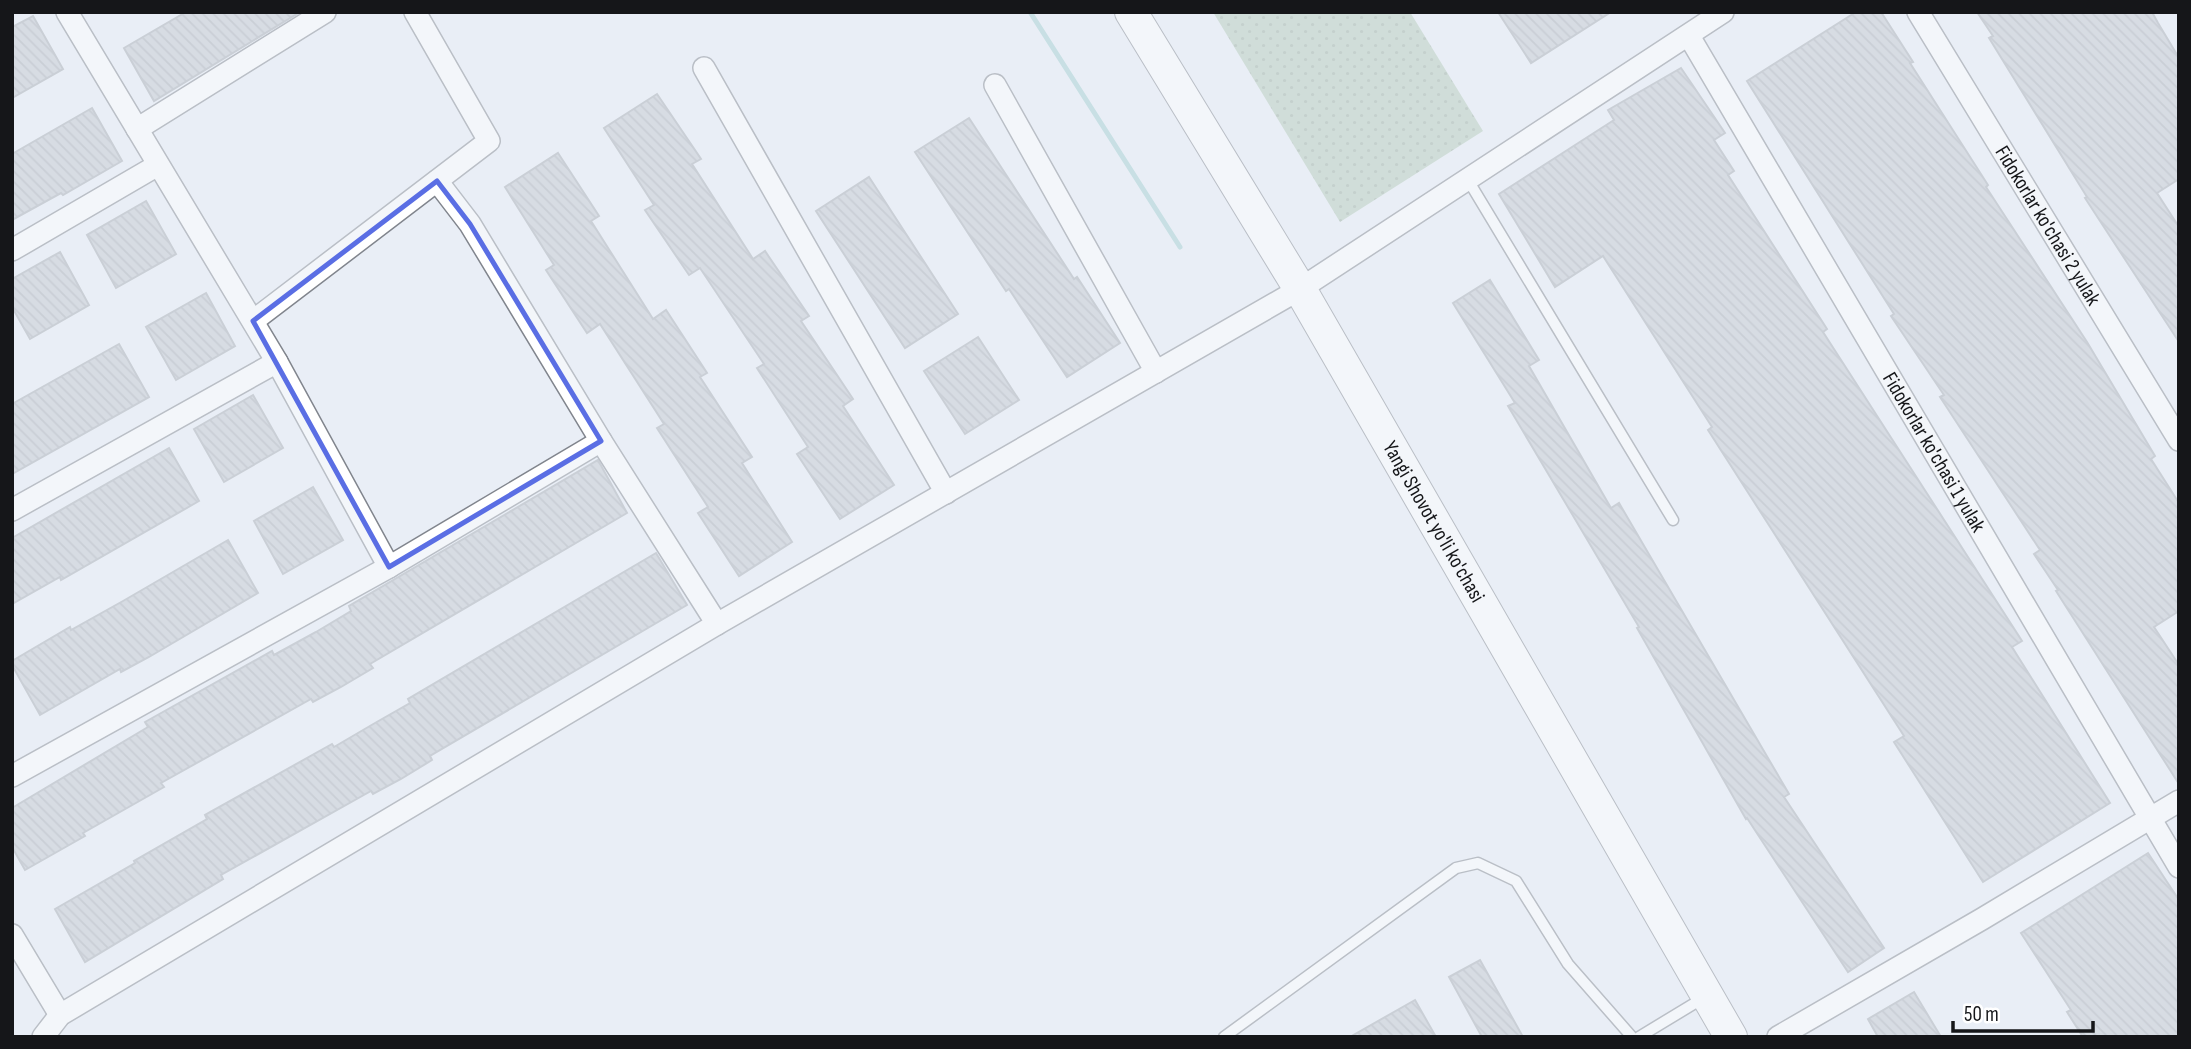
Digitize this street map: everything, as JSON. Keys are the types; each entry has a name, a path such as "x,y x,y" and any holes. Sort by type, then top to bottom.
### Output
{"main road":[{"name":"Yangi Shovot yo'li ko'chasi","path":"1131,12 1300,289 1731,1037"}],"street":[{"path":"67,12 277,362 389,567"},
{"path":"137,129 325,12"},
{"path":"253,321 489,141 415,12"},
{"path":"43,1037 60,1015 717,624 1300,289 1723,12"},
{"name":"Fidokorlar ko'chasi 2 yulak","path":"1918,12 2179,440"},
{"name":"Fidokorlar ko'chasi 1 yulak","path":"1689,36 2179,867"},
{"path":"704,68 946,493"},
{"path":"995,85 1156,372"},
{"path":"12,250 158,165"},
{"path":"437,181 470,224 601,441 717,624"},
{"path":"12,510 277,362"},
{"path":"12,776 389,567 601,441"},
{"path":"1778,1037 2179,801"},
{"path":"12,935 60,1015"}],"lane":[{"path":"1468,180 1673,520"},
{"path":"1224,1037 1456,868 1478,863 1516,880 1568,964 1632,1037"},
{"path":"1639,1037 1707,996"}],"highlighted area":[{"path":"437,181 470,224 601,441 389,567 253,321"}],"green space":[{"path":"1213,12 1410,12 1483,131 1340,222"}],"building":[{"path":"186,12 300,12 154,101 124,48"},
{"path":"1498,12 1611,12 1531,63"},
{"path":"1856,12 1881,12 1913,62 1910,63 1988,185 1986,187 2087,342 2155,456 2151,459 2179,503 2179,611 2154,627 2179,665 2179,784 2034,554 2040,550 1940,397 1944,395 1891,316 1894,314 1747,81"},
{"path":"1977,12 2152,12 2179,58 2179,179 2157,193 2179,227 2179,342 2085,198 2087,197 1989,38 1993,36"},
{"path":"33,16 63,69 12,98 12,27"},
{"path":"1681,68 1725,133 1714,140 1734,171 1728,175 1827,329 1823,332 2022,641 2012,647 2110,803 1983,882 1894,742 1904,736 1708,430 1712,427 1603,256 1555,287 1499,194 1614,120 1608,110"},
{"path":"657,94 701,159 692,164 753,259 765,251 809,316 801,321 853,399 843,406 894,485 840,519 797,454 808,447 757,368 764,364 700,268 689,275 645,210 654,205 604,128"},
{"path":"92,108 122,161 12,220 12,154"},
{"path":"969,118 1074,279 1077,277 1120,343 1067,377 1009,289 1006,291 915,152"},
{"path":"558,153 599,216 591,221 653,319 666,310 707,373 700,377 752,457 742,463 792,542 739,576 698,513 708,507 657,428 664,424 600,324 587,333 546,270 554,265 505,187"},
{"path":"869,177 958,314 905,348 816,211"},
{"path":"146,201 176,254 116,288 87,235"},
{"path":"60,252 89,305 30,339 12,307 12,279"},
{"path":"1490,280 1539,360 1529,366 1611,508 1619,503 1789,794 1784,797 1884,948 1848,972 1746,819 1637,628 1639,627 1508,406 1515,403 1453,303"},
{"path":"206,293 235,346 176,380 146,327"},
{"path":"978,337 1019,400 965,434 924,371"},
{"path":"119,344 149,397 12,474 12,404"},
{"path":"253,395 283,448 224,482 194,429"},
{"path":"169,448 199,501 61,580 60,577 12,604 12,538"},
{"path":"598,460 627,513 370,664 373,668 341,687 313,702 311,699 161,783 164,787 25,870 12,847 12,808 148,727 145,722 272,651 274,655 316,632 351,611 349,606"},
{"path":"313,487 343,540 283,574 254,521"},
{"path":"228,540 258,593 149,657 121,672 120,669 40,715 12,661"},
{"path":"656,553 687,605 430,756 432,760 401,779 373,794 371,791 221,875 223,879 85,962 55,909 207,819 205,815 332,744 334,747 410,703 408,699"},
{"path":"2148,853 2179,900 2179,1037 2083,1037 2067,1012 2071,1010 2021,933"},
{"path":"1480,960 1523,1037 1482,1037 1449,977"},
{"path":"1914,992 1941,1037 1878,1037 1868,1019"},
{"path":"1415,1000 1436,1037 1350,1037"}],"waterway":[{"path":"1030,12 1180,247"}]}
